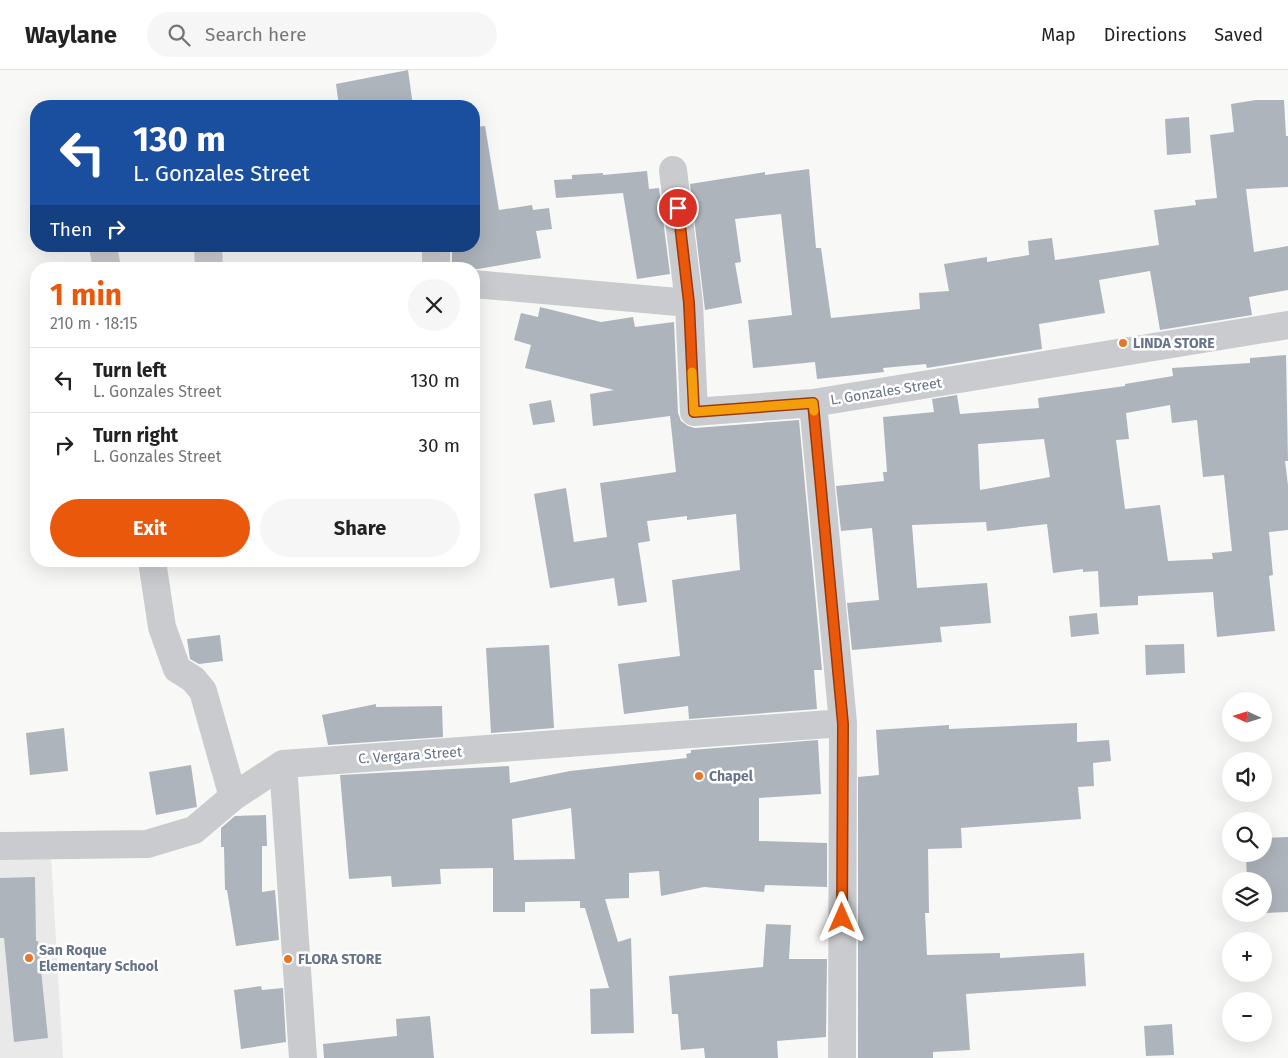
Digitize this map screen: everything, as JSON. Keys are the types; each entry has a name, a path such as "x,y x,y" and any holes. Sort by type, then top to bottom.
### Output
{"street":[{"name":"L. Gonzales Street","path":"673,170 689,303 694,412 813,403 1288,325"},
{"path":"480,285 689,303"},
{"path":"813,403 843,724 842,1058"},
{"path":"153,567 162,627 177,669 193,679 203,691 232,797"},
{"name":"C. Vergara Street","path":"0,846 147,844 194,830 232,797 283,764 843,724"},
{"path":"283,764 302,1058"}],"shaded area":[{"name":"San Roque Elementary School","path":"51,856 63,1058 0,1058 0,859"}],"building":[{"path":"408,70 412,100 338,100 336,84"},
{"path":"1256,100 1284,100 1286,136 1288,136 1288,187 1246,189 1254,252 1288,246 1288,290 1249,297 1252,315 1160,330 1150,271 1099,280 1105,313 1039,324 1042,349 927,368 926,364 883,368 884,372 817,379 815,362 753,368 748,320 792,315 781,214 735,219 741,262 735,263 742,303 705,310 690,184 765,172 765,175 809,169 816,248 821,248 831,318 920,309 919,293 949,291 944,264 987,257 987,262 1029,255 1028,241 1052,238 1055,260 1159,245 1154,210 1196,205 1195,200 1217,198 1210,135 1234,132 1231,104"},
{"path":"1189,117 1191,153 1167,155 1165,119"},
{"path":"480,126 485,126 499,210 532,205 533,210 549,208 552,229 536,231 541,258 480,269 480,262 452,262 452,252 480,252"},
{"path":"647,171 649,189 659,188 670,274 637,279 623,193 556,198 554,180 572,179 572,175 603,173 603,175"},
{"path":"540,307 601,322 633,317 635,327 674,322 678,413 681,421 688,426 695,428 799,420 822,670 814,670 817,709 689,719 688,706 624,714 618,664 680,656 672,580 740,570 736,514 687,520 687,516 647,521 650,541 638,543 647,602 618,606 614,578 550,588 534,494 566,488 574,542 607,537 600,483 676,472 670,416 593,426 590,394 614,390 525,368 531,345 514,340 521,313 538,317"},
{"path":"1286,355 1288,461 1285,461 1288,485 1288,530 1269,532 1273,575 1269,576 1275,631 1217,637 1213,592 1138,596 1138,605 1100,607 1098,571 1083,572 1083,569 1053,573 1047,524 987,531 986,522 912,525 917,588 987,583 991,623 940,627 942,642 852,650 847,603 879,600 872,528 841,531 836,486 884,481 883,472 887,472 883,417 934,412 932,399 957,395 960,414 1039,408 1038,398 1125,386 1125,384 1173,376 1172,368 1250,363 1250,358","holes":["1170,405 1172,423 1197,420 1203,477 1224,475 1232,551 1212,553 1213,559 1168,561 1160,505 1125,509 1116,440 1129,439 1126,413","1044,439 1050,477 980,490 978,444"]},
{"path":"551,400 555,422 533,425 529,404"},
{"path":"1097,613 1099,634 1071,637 1069,616"},
{"path":"220,635 223,661 199,664 190,659 187,639"},
{"path":"1184,644 1185,673 1146,675 1145,645"},
{"path":"549,645 554,728 491,733 486,648"},
{"path":"376,704 376,707 442,706 443,737 328,745 322,715"},
{"path":"1077,723 1077,742 1109,740 1111,761 1093,763 1094,786 1078,787 1081,819 961,828 962,848 928,849 929,913 925,913 927,955 1000,953 1000,958 1084,953 1086,986 966,994 970,1050 933,1052 933,1058 858,1058 858,777 879,775 876,730 949,725 949,729"},
{"path":"64,728 68,771 30,775 26,733"},
{"path":"818,740 821,794 759,798 759,841 827,843 827,887 765,885 764,892 704,887 661,896 659,871 629,873 629,898 605,899 618,942 631,938 634,1033 591,1034 590,989 609,988 585,908 580,908 580,901 525,902 525,912 493,912 493,868 440,869 441,884 392,887 391,876 349,879 340,775 509,766 510,783 570,771 687,758 686,754 691,753 691,750","holes":["571,808 575,859 514,860 512,819"]},
{"path":"191,765 197,807 156,815 149,772"},
{"path":"266,815 267,846 262,846 262,892 275,890 279,940 236,946 227,890 225,890 224,847 221,847 221,828 235,816"},
{"path":"1288,837 1288,912 1272,913 1272,872 1247,872 1246,862 1272,862 1272,838"},
{"path":"35,877 36,941 38,941 48,1038 14,1042 4,938 0,938 0,878"},
{"path":"766,924 791,925 789,959 827,959 826,1037 777,1041 778,1058 705,1058 704,1048 681,1050 678,1014 672,1014 669,976 763,967"},
{"path":"261,986 262,990 283,988 286,1042 241,1049 234,990"},
{"path":"430,1016 434,1058 324,1058 323,1044 397,1036 396,1019"},
{"path":"1172,1024 1174,1055 1146,1056 1144,1026"}],"slow traffic":[{"path":"692,372 694,412 813,403 814,411"}],"place":[{"name":"LINDA STORE","path":"1123,343"},
{"name":"Chapel","path":"699,776"},
{"name":"San Roque Elementary School","path":"29,958"},
{"name":"FLORA STORE","path":"288,959"}],"route":[{"path":"678,208 689,303 694,412 813,403 843,724 842,918"}]}
